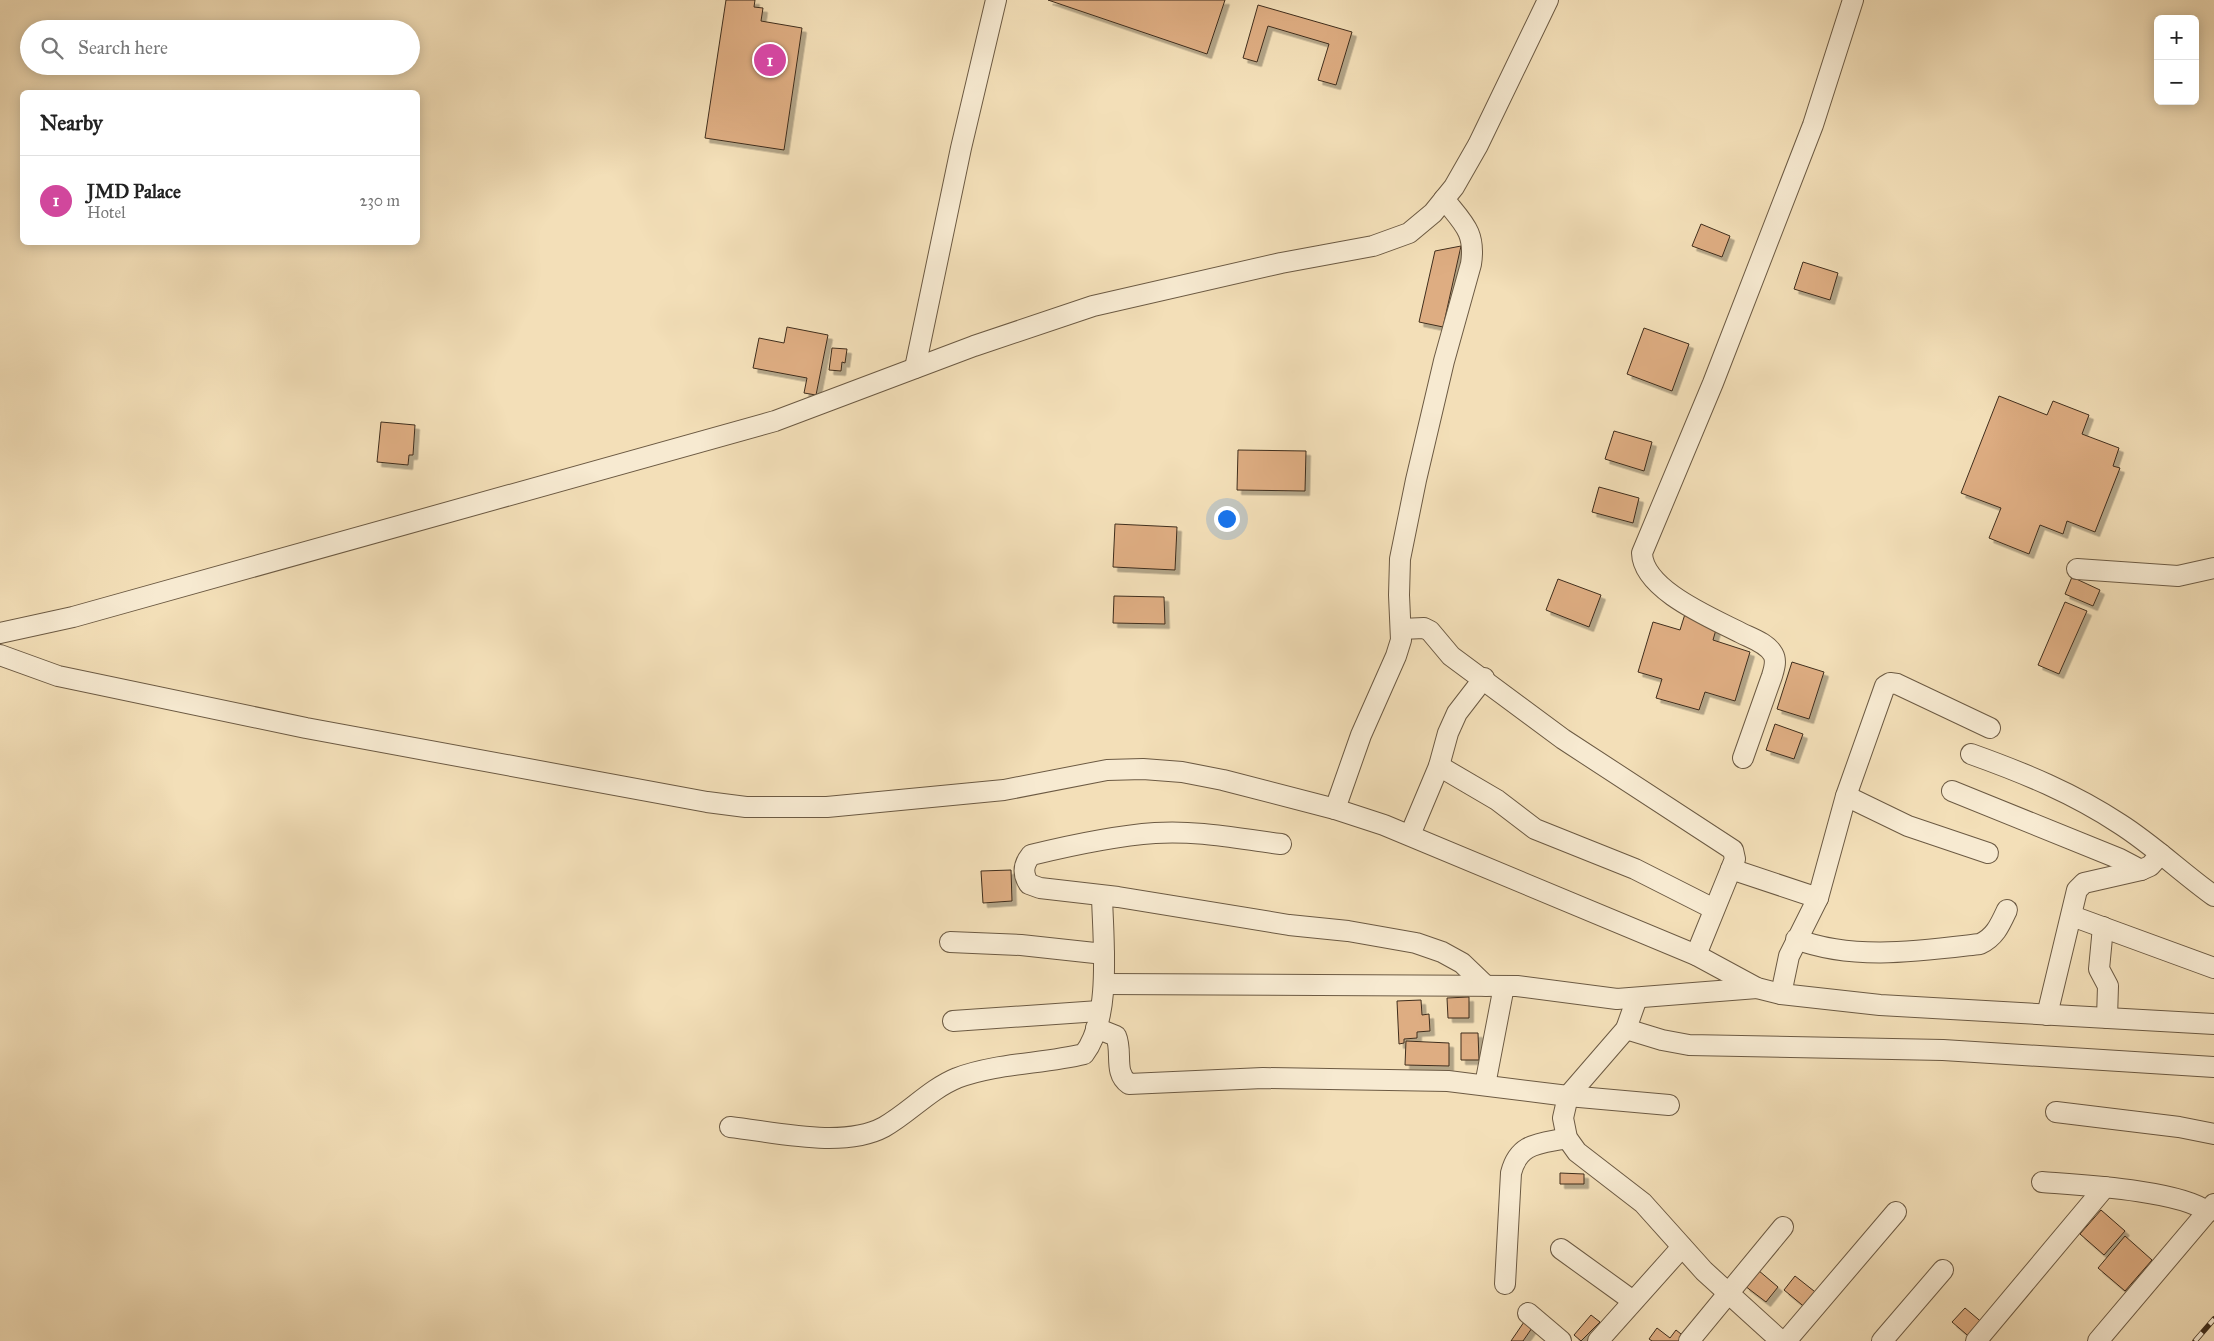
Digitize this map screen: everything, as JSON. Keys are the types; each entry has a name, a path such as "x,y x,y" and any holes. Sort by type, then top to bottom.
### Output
{"street":[{"path":"915,368 961,148 996,0"},
{"path":"4,628 73,617 775,421 915,368 1093,306 1281,263 1373,246 1409,233 1433,213 1444,199 1478,145 1548,0"},
{"path":"1743,758 1776,664 1774,655 1760,643 1675,596 1651,576 1642,564 1642,553 1713,383 1809,135 1854,0"},
{"path":"1413,628 1398,594 1400,559 1416,480 1473,248 1470,235 1444,199"},
{"path":"2077,569 2178,576 2214,568"},
{"path":"1413,628 1434,634 1442,648 1451,656 1484,678 1562,739 1733,850 1733,864 1696,955"},
{"path":"1335,809 1361,735 1396,656 1413,628"},
{"path":"0,654 58,676 315,730 707,802 746,807 828,808 1004,790 1107,770 1143,769 1182,772 1223,780 1335,809 1410,835 1696,955 1757,988 1781,994 1880,1005 2214,1024"},
{"path":"1410,835 1439,766 1448,733 1456,713 1484,678"},
{"path":"1781,994 1789,956 1796,939 1810,918 1818,898 1846,796 1885,686 1890,683 1898,684 1990,728"},
{"path":"1971,754 2034,777 2075,797 2121,825 2214,896"},
{"path":"1439,766 1497,800 1535,829 1634,869 1714,909"},
{"path":"1952,791 2120,859 2141,870"},
{"path":"1846,796 1908,826 1988,853"},
{"path":"1281,844 1219,836 1157,833 1099,839 1031,855 1025,862 1024,872 1029,884 1040,888 1289,925 1364,933 1416,943 1442,952 1462,963 1495,986"},
{"path":"2047,1015 2077,890 2084,883 2141,870 2150,866 2161,854"},
{"path":"1733,864 1818,898"},
{"path":"730,1127 842,1139 862,1136 883,1127 954,1079 973,1073 1084,1054 1092,1044 1105,984 1102,896"},
{"path":"1796,939 1811,945 1844,950 1889,952 1980,944 1990,939 1999,928 2007,910"},
{"path":"2072,916 2214,968"},
{"path":"2104,927 2099,969 2108,986 2107,1018"},
{"path":"950,942 1021,945 1104,954"},
{"path":"1105,984 1495,986 1617,999 1757,988"},
{"path":"1485,1086 1495,986"},
{"path":"1637,998 1626,1029 1568,1096 1563,1118 1567,1138 1577,1152 1643,1203 1704,1271 1782,1341"},
{"path":"953,1021 1098,1020 1116,1036 1119,1043 1120,1072 1122,1079 1129,1084 1263,1078 1448,1081 1568,1096 1669,1105"},
{"path":"1626,1029 1662,1040 1689,1045 1943,1050 2214,1067"},
{"path":"2056,1112 2179,1127 2214,1134"},
{"path":"1504,1284 1511,1173 1515,1160 1528,1147 1567,1138"},
{"path":"2042,1182 2105,1188 2185,1200 2211,1208 2098,1341"},
{"path":"1976,1341 2105,1188"},
{"path":"1786,1341 1896,1212"},
{"path":"1689,1341 1783,1227"},
{"path":"1598,1341 1682,1247"},
{"path":"1560,1249 1634,1301"},
{"path":"1882,1341 1944,1270"},
{"path":"1528,1312 1561,1341"}],"building":[{"path":"726,0 755,0 754,7 763,8 761,21 802,28 784,150 705,138"},
{"path":"1048,0 1225,0 1207,54"},
{"path":"1258,5 1352,32 1336,85 1318,80 1329,44 1268,26 1257,62 1243,58"},
{"path":"1701,224 1730,236 1722,257 1692,246"},
{"path":"1461,246 1443,327 1419,322 1435,251"},
{"path":"1803,262 1838,273 1830,300 1794,289"},
{"path":"787,327 828,335 816,395 804,393 807,378 753,368 759,338 784,343"},
{"path":"1644,328 1689,344 1672,391 1627,374"},
{"path":"832,348 847,349 845,363 842,362 841,371 829,370"},
{"path":"1999,396 2047,415 2053,401 2089,415 2082,434 2119,448 2113,466 2120,468 2095,532 2067,521 2063,534 2040,525 2029,554 1989,538 2001,508 1961,493"},
{"path":"381,422 415,425 413,455 409,455 408,465 377,462"},
{"path":"1614,431 1652,442 1644,471 1605,459"},
{"path":"1238,450 1306,451 1305,491 1237,490"},
{"path":"1599,487 1639,498 1633,523 1592,512"},
{"path":"1115,524 1177,527 1175,570 1113,567"},
{"path":"2072,577 2100,590 2093,606 2065,594"},
{"path":"1558,579 1601,595 1589,627 1546,610"},
{"path":"1114,596 1164,597 1165,624 1113,623"},
{"path":"2065,602 2087,611 2059,674 2038,665"},
{"path":"1685,614 1718,623 1713,640 1750,652 1735,701 1705,692 1699,710 1656,698 1662,679 1638,672 1653,622 1680,630"},
{"path":"1792,662 1824,672 1809,719 1777,709"},
{"path":"1775,724 1803,734 1794,759 1766,750"},
{"path":"1011,870 1012,901 983,903 981,871"},
{"path":"1469,997 1469,1018 1448,1018 1447,998"},
{"path":"1421,1000 1422,1015 1429,1014 1430,1031 1417,1032 1417,1038 1404,1039 1404,1043 1399,1044 1397,1001"},
{"path":"1461,1033 1478,1033 1479,1060 1461,1060"},
{"path":"1406,1041 1449,1043 1449,1066 1405,1065"},
{"path":"1560,1173 1584,1174 1584,1184 1560,1184"},
{"path":"2101,1210 2125,1231 2104,1255 2080,1234"},
{"path":"2125,1236 2152,1260 2125,1291 2098,1268"},
{"path":"1758,1270 1778,1287 1766,1302 1745,1286"},
{"path":"1795,1276 1819,1295 1807,1309 1784,1290"},
{"path":"1965,1308 1985,1325 1973,1340 1952,1322"},
{"path":"1591,1315 1600,1322 1581,1341 1574,1335"},
{"path":"1524,1322 1532,1328 1523,1341 1511,1341"},
{"path":"1657,1328 1670,1338 1676,1330 1686,1338 1684,1341 1652,1341 1649,1339"}],"railway":[{"path":"2195,1341 2214,1319"}],"place":[{"name":"JMD Palace","path":"770,60"}]}
